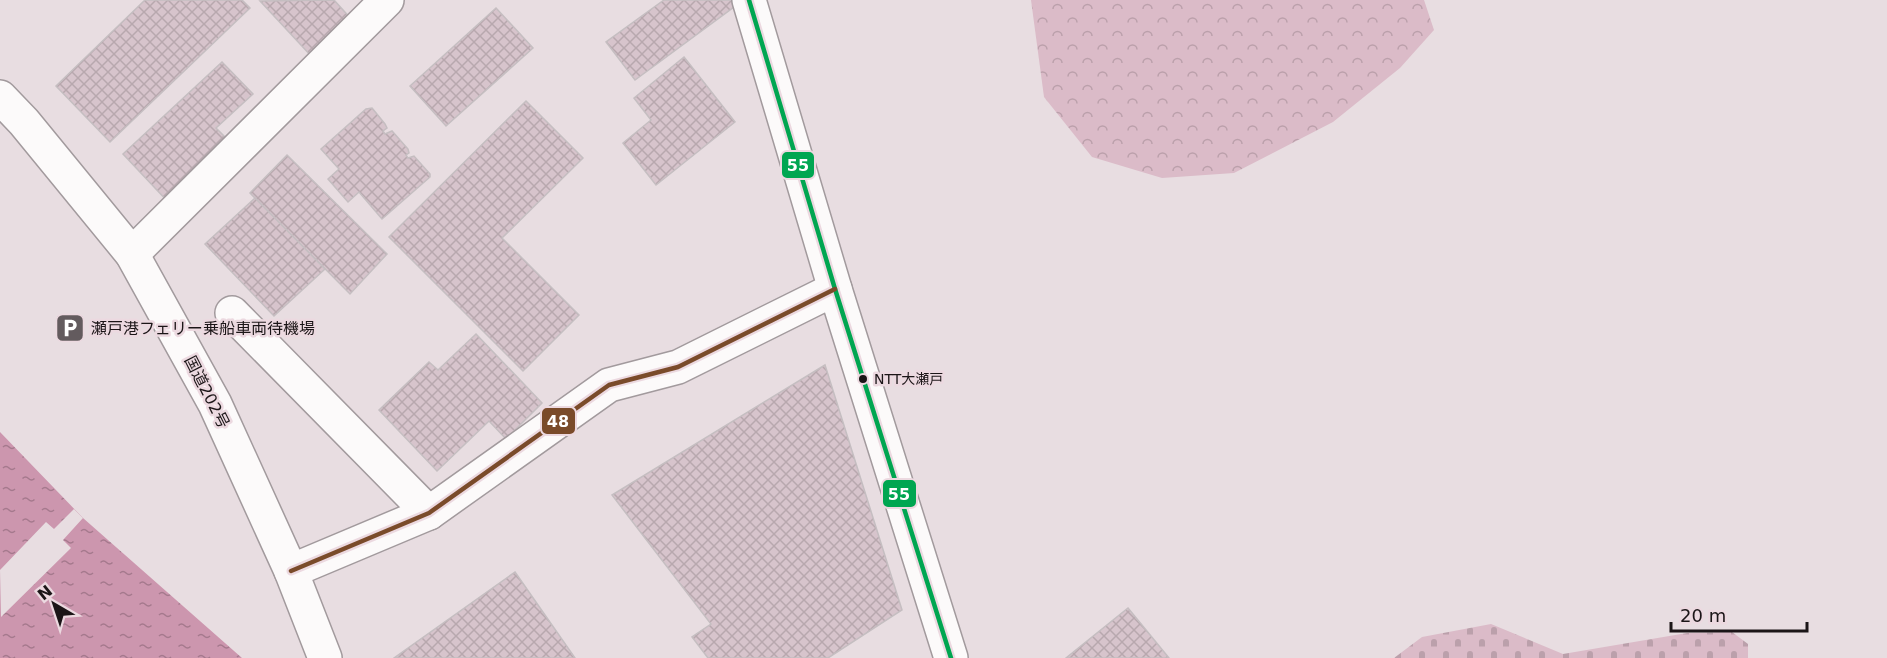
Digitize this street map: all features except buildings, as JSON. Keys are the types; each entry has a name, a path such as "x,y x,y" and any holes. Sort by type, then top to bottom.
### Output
{"main road":[{"path":"132,254 387,0"},
{"path":"749,0 835,289 951,658"},
{"name":"国道202号","path":"0,97 24,122 132,254 215,404 291,571 325,658"},
{"path":"291,571 429,513 609,385 678,367 835,289"},
{"path":"232,313 429,513"}],"green space":[{"path":"1031,0 1424,0 1434,30 1400,68 1333,122 1234,173 1162,178 1092,157 1044,97"},
{"path":"1491,624 1563,654 1687,633 1732,632 1748,644 1748,658 1394,658 1422,637"}],"water":[{"path":"0,432 83,518 242,658 0,658"}],"pier":[{"path":"74,509 83,518 63,540 71,548 1,617 0,570 46,522 54,529"}],"transit line":[{"name":"55","path":"749,0 835,289 951,658"},
{"name":"48","path":"291,571 429,513 609,385 678,367 835,289"}],"place":[{"name":"瀬戸港フェリー乗船車両待機場","path":"70,328"},
{"name":"NTT大瀬戸","path":"863,379"}]}
